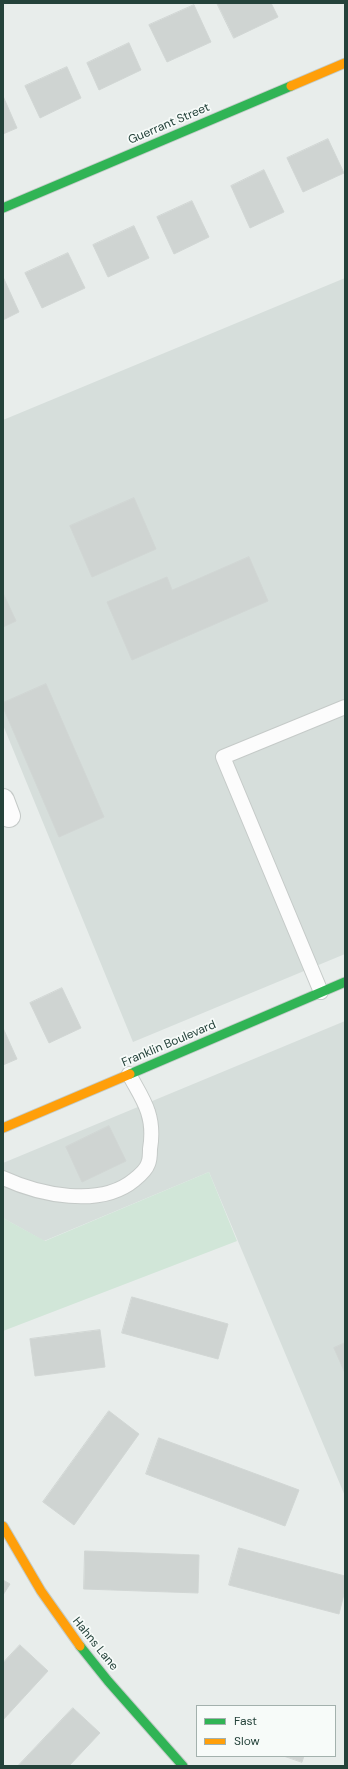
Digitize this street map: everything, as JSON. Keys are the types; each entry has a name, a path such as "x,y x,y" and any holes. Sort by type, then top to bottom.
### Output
{"street":[{"name":"Guerrant Street","path":"3,208 345,63"},
{"name":"Franklin Boulevard","path":"3,1128 345,982"},
{"name":"Hahns Lane","path":"3,1526 44,1598 86,1655 183,1766"}],"lane":[{"path":"321,992 223,757 345,707"},
{"path":"3,1178 20,1186 40,1191 89,1197 128,1186 148,1165 151,1141 148,1112 129,1074"}],"shaded area":[{"path":"345,278 345,954 133,1042 3,725 3,420"},
{"path":"345,1021 345,1496 209,1172 44,1241 3,1218 3,1163"}],"green space":[{"path":"209,1172 237,1241 3,1331 3,1218 45,1241"}],"building":[{"path":"217,3 271,3 278,17 234,38"},
{"path":"194,5 211,42 167,62 149,25"},
{"path":"129,43 141,70 99,90 87,63"},
{"path":"67,67 81,98 40,118 25,86"},
{"path":"3,96 17,128 3,134"},
{"path":"328,139 344,173 303,192 287,158"},
{"path":"264,170 284,212 250,228 231,186"},
{"path":"192,201 209,237 174,254 157,217"},
{"path":"134,226 149,258 108,277 93,245"},
{"path":"68,253 85,288 42,308 25,273"},
{"path":"4,279 19,312 3,320 3,280"},
{"path":"134,498 156,549 92,577 70,526"},
{"path":"249,557 268,601 132,660 107,602 167,577 172,590"},
{"path":"3,593 16,621 3,627"},
{"path":"46,684 104,817 59,837 3,707 3,703"},
{"path":"62,988 81,1028 49,1043 30,1003"},
{"path":"3,1028 17,1059 3,1065"},
{"path":"109,1126 126,1161 82,1182 66,1147"},
{"path":"132,1297 228,1324 218,1359 122,1333"},
{"path":"100,1330 105,1367 35,1376 30,1339"},
{"path":"345,1343 345,1373 334,1348"},
{"path":"109,1411 139,1434 74,1525 43,1502"},
{"path":"159,1438 299,1490 285,1526 146,1474"},
{"path":"239,1548 345,1576 345,1590 339,1614 229,1585"},
{"path":"85,1551 199,1555 198,1593 84,1589"},
{"path":"3,1580 10,1584 3,1595"},
{"path":"20,1645 48,1671 3,1720 3,1663"},
{"path":"73,1708 100,1733 69,1766 18,1766"},
{"path":"287,1757 304,1757 302,1762"}],"traffic: fast":[{"path":"3,208 291,86"},
{"path":"130,1074 345,982"},
{"path":"80,1646 108,1681 183,1766"}],"traffic: slow":[{"path":"291,86 345,63"},
{"path":"3,1128 130,1074"},
{"path":"3,1526 41,1591 80,1646"}]}
